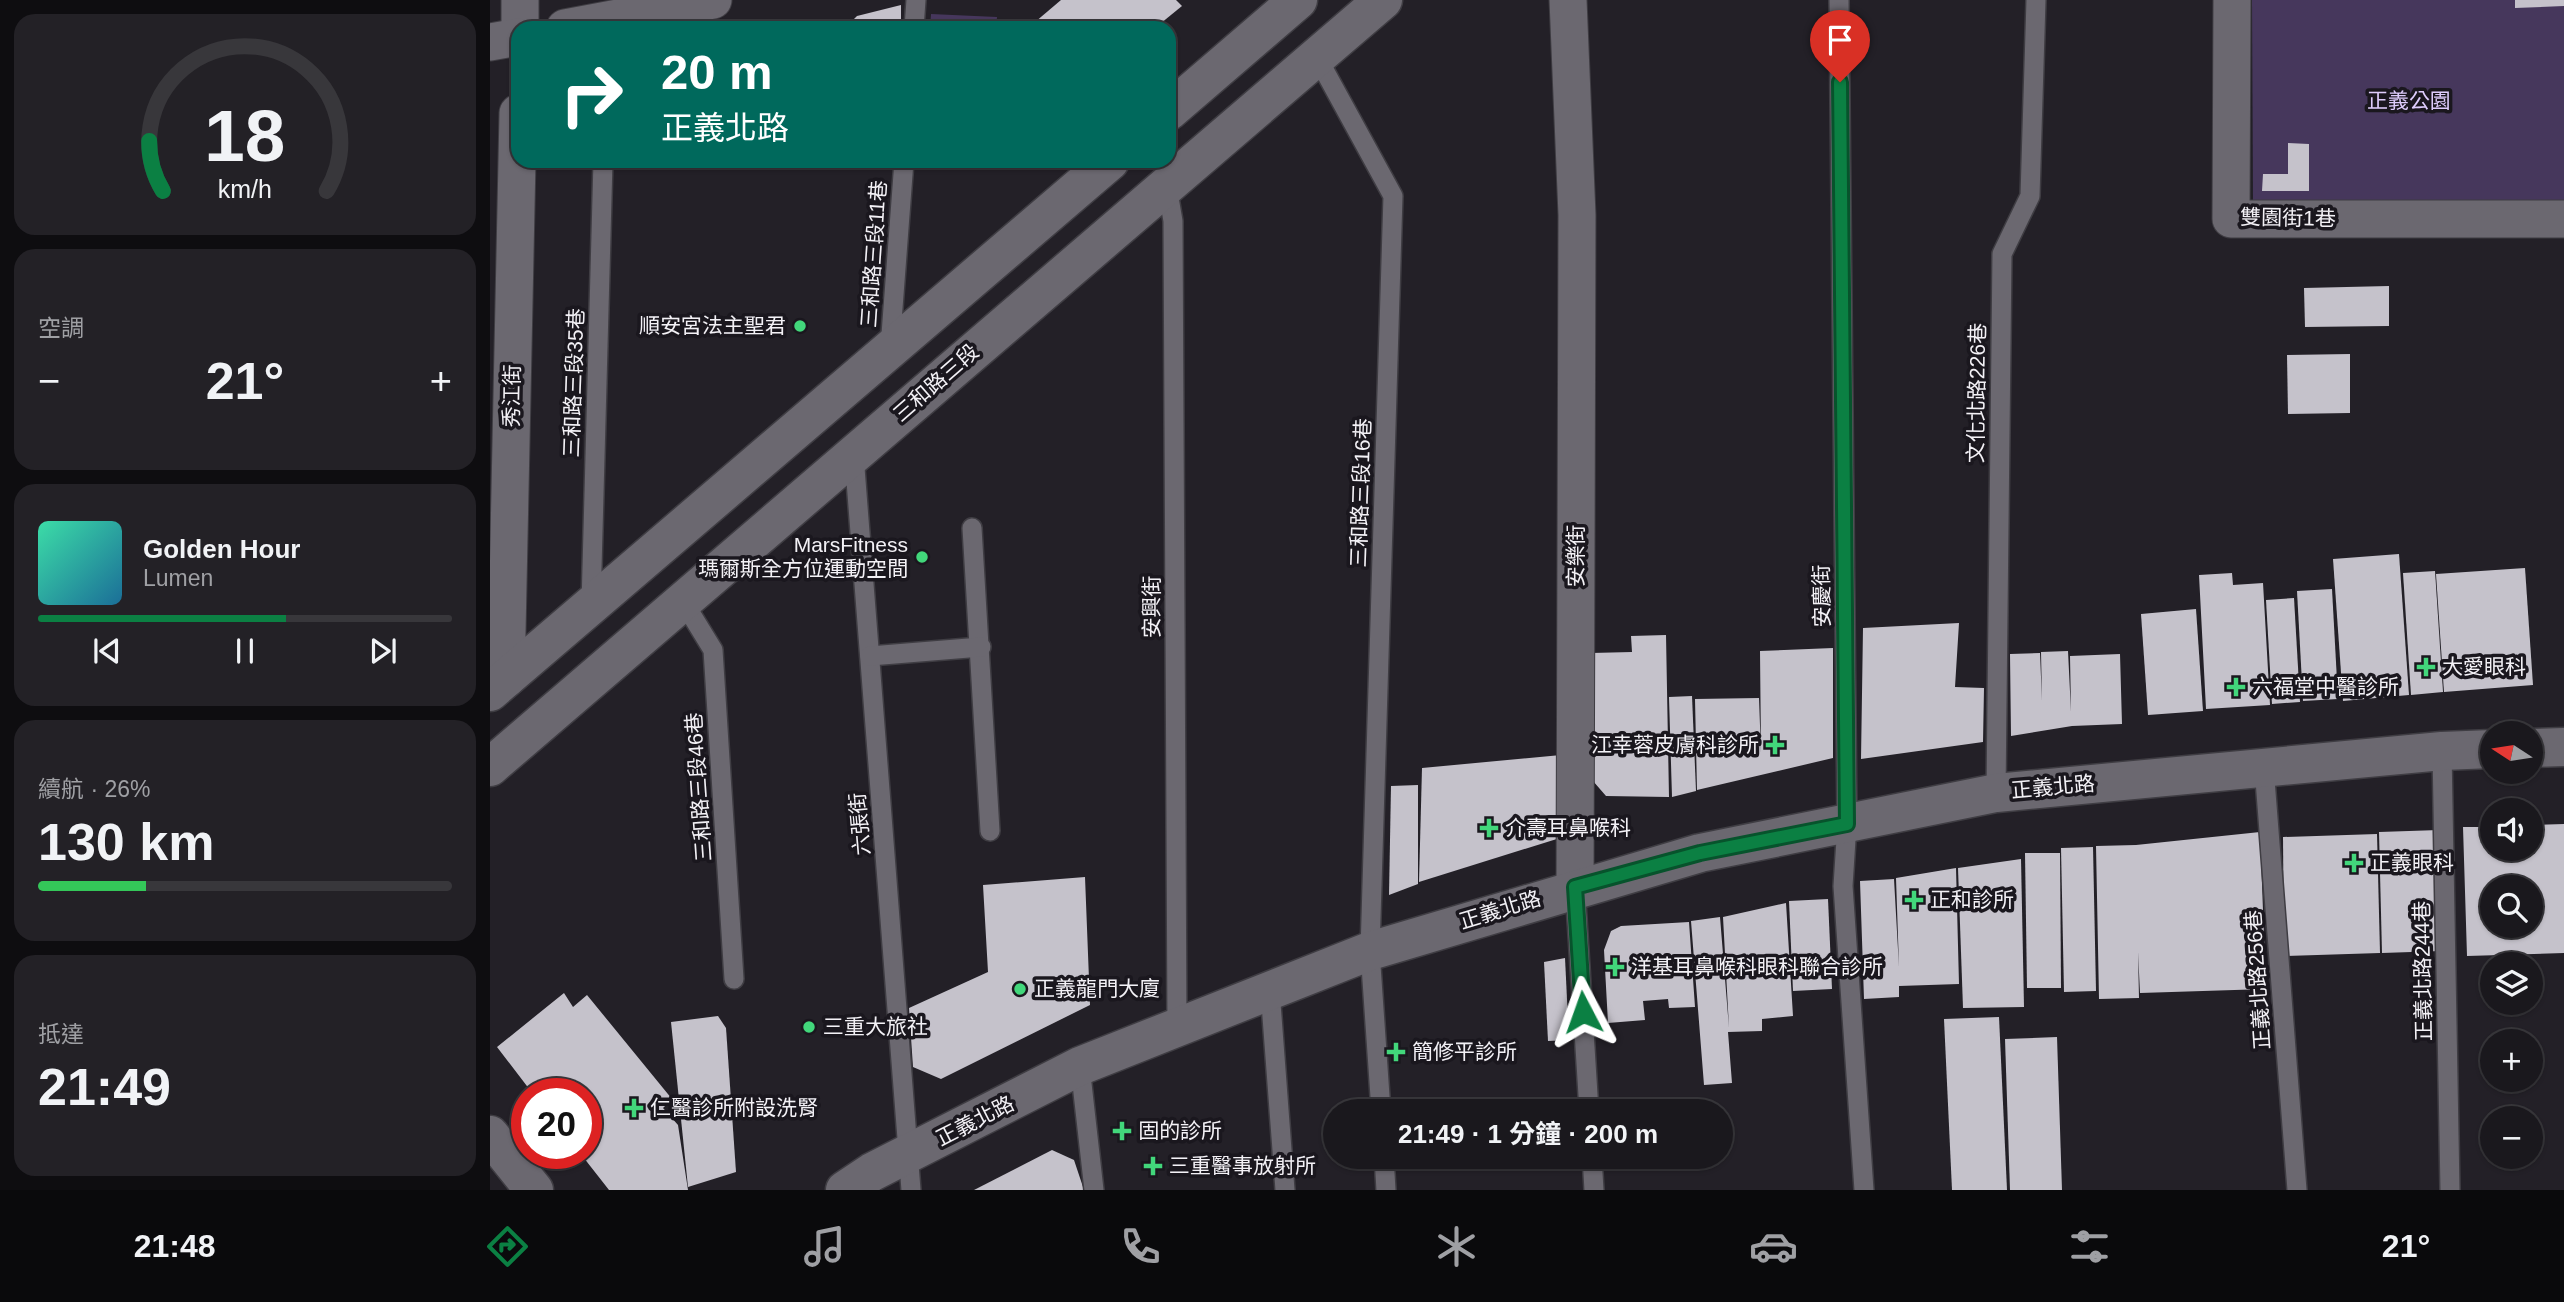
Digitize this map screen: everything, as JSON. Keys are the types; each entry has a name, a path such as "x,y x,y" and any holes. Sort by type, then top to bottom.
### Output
{"main road":[{"path":"1176,105 1298,0"},
{"name":"三和路三段","path":"490,767 1383,0"},
{"path":"498,686 1102,168"},
{"path":"2543,748 2564,747"},
{"name":"正義北路","path":"845,1190 910,1172 1080,1066 1270,990 1370,951 1575,887 1700,853 1996,793 2480,749"},
{"path":"490,1135 534,1190"}],"street":[{"path":"520,0 520,21"},
{"path":"620,21 713,0"},
{"name":"安樂街","path":"1568,0 1577,215 1575,887"},
{"name":"雙園街1巷","path":"2232,0 2231,219 2564,219"},
{"path":"490,43 511,38"},
{"name":"秀江街","path":"498,686 516,168"}],"lane":[{"path":"914,21 916,0"},
{"name":"安慶街","path":"1839,0 1847,824 1843,886 1864,1190"},
{"name":"文化北路226巷","path":"1996,793 2001,254 2030,196 2036,0"},
{"name":"三和路三段16巷","path":"1317,57 1393,197 1370,951 1380,1099"},
{"name":"三和路三段35巷","path":"591,606 603,168"},
{"name":"三和路三段11巷","path":"890,349 903,168"},
{"name":"安興街","path":"1167,186 1173,235 1177,1028"},
{"name":"六張街","path":"854,455 910,1172"},
{"path":"972,527 990,831"},
{"name":"三和路三段46巷","path":"683,601 713,650 734,979"},
{"path":"870,656 981,648"},
{"name":"正義北路244巷","path":"2442,751 2450,1190"},
{"name":"正義北路256巷","path":"2264,767 2297,1190"},
{"name":"安樂街","path":"1575,887 1588,1099"},
{"path":"1270,990 1285,1190"},
{"path":"1080,1066 1094,1190"},
{"path":"1385,1169 1386,1190"},
{"path":"1593,1169 1594,1190"}],"green space":[{"name":"正義公園","path":"2252,0 2564,0 2564,204 2253,200"},
{"path":"931,14 997,17 997,21 930,21"}],"building":[{"path":"1061,0 1176,0 1182,6 1164,21 1036,21"},
{"path":"2515,0 2564,0 2564,6 2515,8"},
{"path":"901,5 901,21 852,21 857,16"},
{"path":"2288,143 2309,144 2309,191 2262,191 2263,174 2288,174"},
{"path":"2389,286 2389,326 2305,327 2304,288"},
{"path":"2350,354 2350,413 2288,414 2287,355"},
{"path":"2399,554 2409,695 2343,701 2333,559"},
{"path":"2525,568 2533,685 2444,692 2436,574"},
{"path":"2435,571 2443,692 2411,695 2403,573"},
{"path":"2232,573 2233,585 2263,583 2270,705 2206,709 2199,575"},
{"path":"2332,589 2338,699 2303,701 2297,591"},
{"path":"2294,598 2300,702 2272,704 2266,600"},
{"path":"2196,609 2203,711 2148,715 2141,614"},
{"path":"1959,623 1955,687 1984,688 1983,742 1861,759 1863,628"},
{"path":"1666,635 1669,797 1606,796 1593,781 1591,653 1632,652 1631,636"},
{"path":"1833,648 1833,758 1697,790 1695,699 1759,698 1761,753 1760,651"},
{"path":"2068,651 2071,712 2070,656 2120,654 2122,724 2072,726 2011,736 2010,654 2040,653 2042,701 2041,652"},
{"path":"1692,696 1696,791 1672,797 1669,697"},
{"path":"1561,755 1560,838 1419,882 1422,768"},
{"path":"1418,785 1418,884 1389,895 1391,786"},
{"path":"2564,824 2564,953 2480,952 2480,956 2467,956 2463,827 2480,827 2480,861 2543,861 2543,825"},
{"path":"2439,830 2441,951 2382,953 2379,832"},
{"path":"2260,832 2266,989 2140,993 2138,952 2139,998 2099,999 2096,846 2136,845"},
{"path":"2377,834 2380,953 2284,956 2283,837"},
{"path":"2093,847 2096,991 2064,992 2061,848"},
{"path":"2025,853 2060,853 2061,988 2027,988"},
{"path":"2021,859 2024,1007 1963,1008 1958,868"},
{"path":"1956,868 1959,984 1899,986 1899,997 1864,999 1860,881 1894,879 1899,967 1896,878"},
{"name":"正義龍門大廈","path":"1085,877 1090,1005 941,1079 913,1067 909,1008 988,972 983,885"},
{"path":"1828,899 1832,989 1793,991 1789,901"},
{"path":"1786,903 1793,1016 1762,1019 1762,1031 1728,1032 1732,1083 1704,1085 1691,921 1720,917 1729,1028 1723,917"},
{"path":"1689,922 1695,1007 1669,1008 1668,999 1643,1001 1645,1020 1608,1023 1604,950 1611,931 1621,926"},
{"path":"1565,958 1569,1040 1548,1041 1544,962"},
{"path":"564,993 573,1007 587,995 672,1099 663,1108 678,1125 688,1190 609,1190 593,1169 602,1169 602,1078 521,1078 497,1047"},
{"path":"718,1016 726,1028 736,1172 688,1187 671,1022"},
{"path":"1999,1017 2007,1190 1952,1190 1944,1019"},
{"path":"2057,1037 2062,1190 2010,1190 2005,1039"},
{"path":"1052,1150 1074,1160 1084,1190 974,1190"}],"place":[{"name":"順安宮法主聖君","path":"800,326"},
{"name":"MarsFitness 瑪爾斯全方位運動空間","path":"922,557"},
{"name":"大愛眼科","path":"2426,667"},
{"name":"六福堂中醫診所","path":"2236,687"},
{"name":"江幸蓉皮膚科診所","path":"1775,745"},
{"name":"介壽耳鼻喉科","path":"1489,828"},
{"name":"正義眼科","path":"2354,863"},
{"name":"正和診所","path":"1914,900"},
{"name":"洋基耳鼻喉科眼科聯合診所","path":"1615,967"},
{"name":"正義龍門大廈","path":"1020,989"},
{"name":"三重大旅社","path":"809,1027"},
{"name":"簡修平診所","path":"1396,1052"},
{"name":"仁醫診所附設洗腎","path":"634,1108"},
{"name":"固的診所","path":"1122,1131"},
{"name":"三重醫事放射所","path":"1153,1166"}],"route":[{"path":"1583,1012 1575,887 1700,853 1847,824 1840,82"}]}
